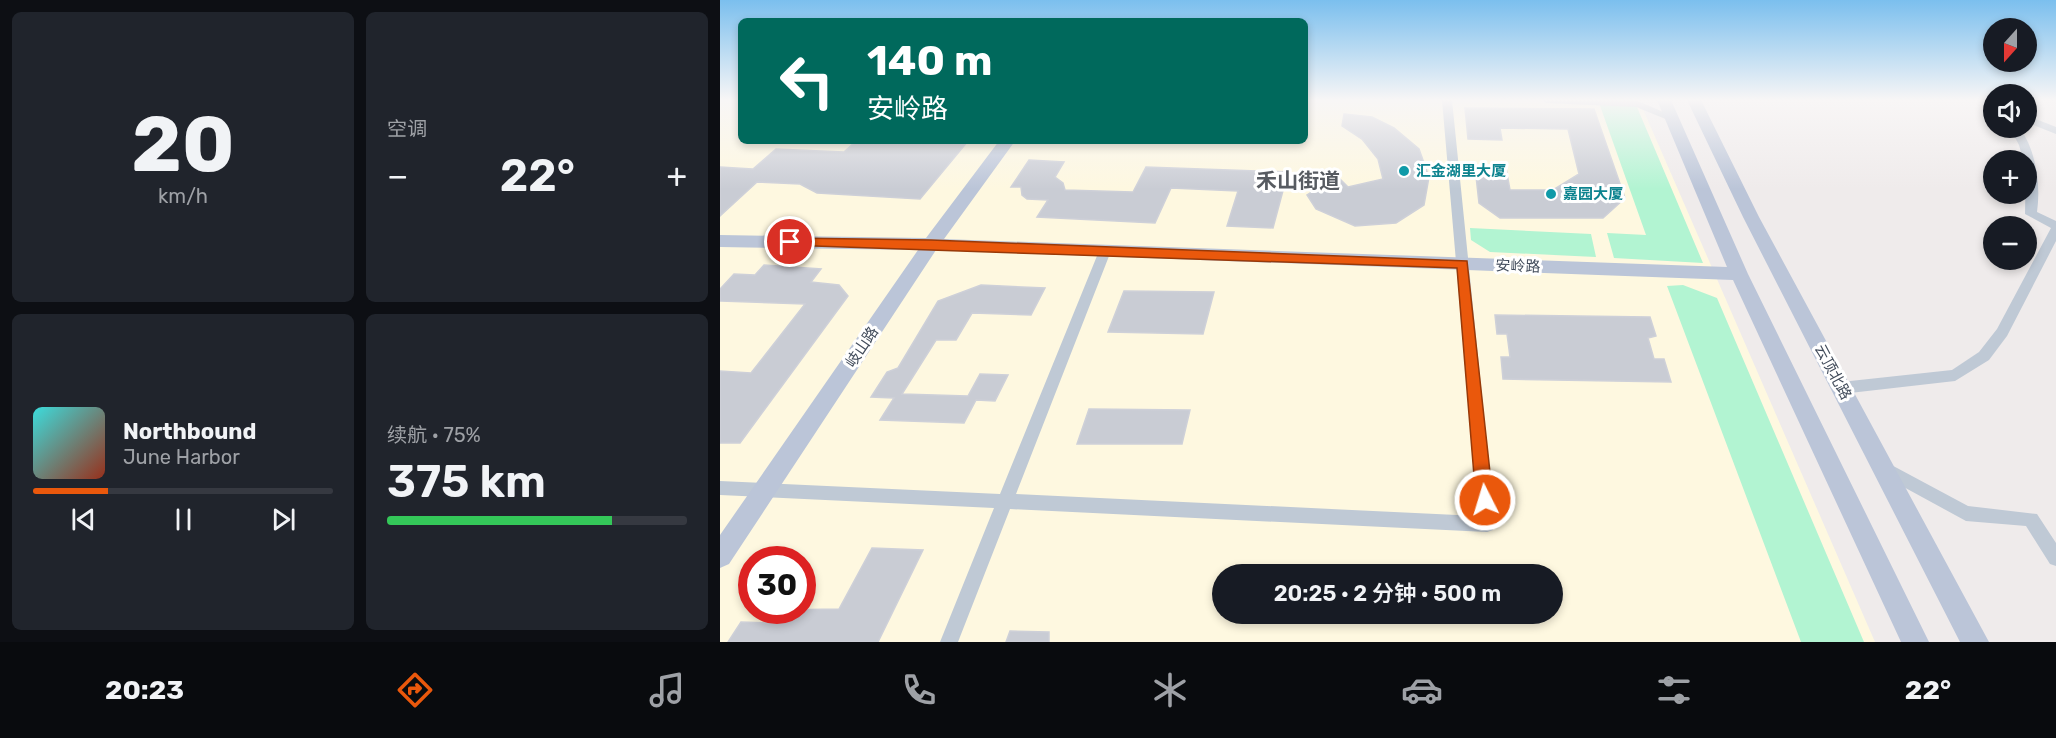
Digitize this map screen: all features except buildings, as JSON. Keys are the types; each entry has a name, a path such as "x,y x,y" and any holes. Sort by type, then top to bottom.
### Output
{"main road":[{"path":"1677,130 1739,274 1915,642"},
{"name":"云顶北路","path":"1709,130 1751,217 1975,642"},
{"name":"岐山路","path":"720,556 931,244 1005,144"},
{"name":"安岭路","path":"720,241 931,244 1739,274"}],"street":[{"path":"720,488 1487,524 1450,130"},
{"path":"1841,388 1955,375 1984,356 2002,332 2056,228 2031,214 2035,198 2030,172 2018,138"},
{"path":"949,642 1105,251"},
{"path":"1883,468 1966,513 2031,519 2056,558"}],"shaded area":[{"path":"720,130 738,130 738,144 1308,144 1308,130 1652,130 1875,642 720,642"}],"green space":[{"path":"1609,130 1647,130 1703,263 1614,258 1607,233 1646,235"},
{"path":"1470,228 1591,234 1596,257 1490,252 1471,240"},
{"path":"1683,285 1717,298 1864,642 1801,642 1667,286"}],"place":[{"name":"汇金湖里大厦","path":"1404,171"},
{"name":"嘉园大厦","path":"1551,194"}],"district":[{"name":"禾山街道","path":"1298,181"}],"route":[{"path":"790,242 931,244 1463,264 1485,500"}]}
